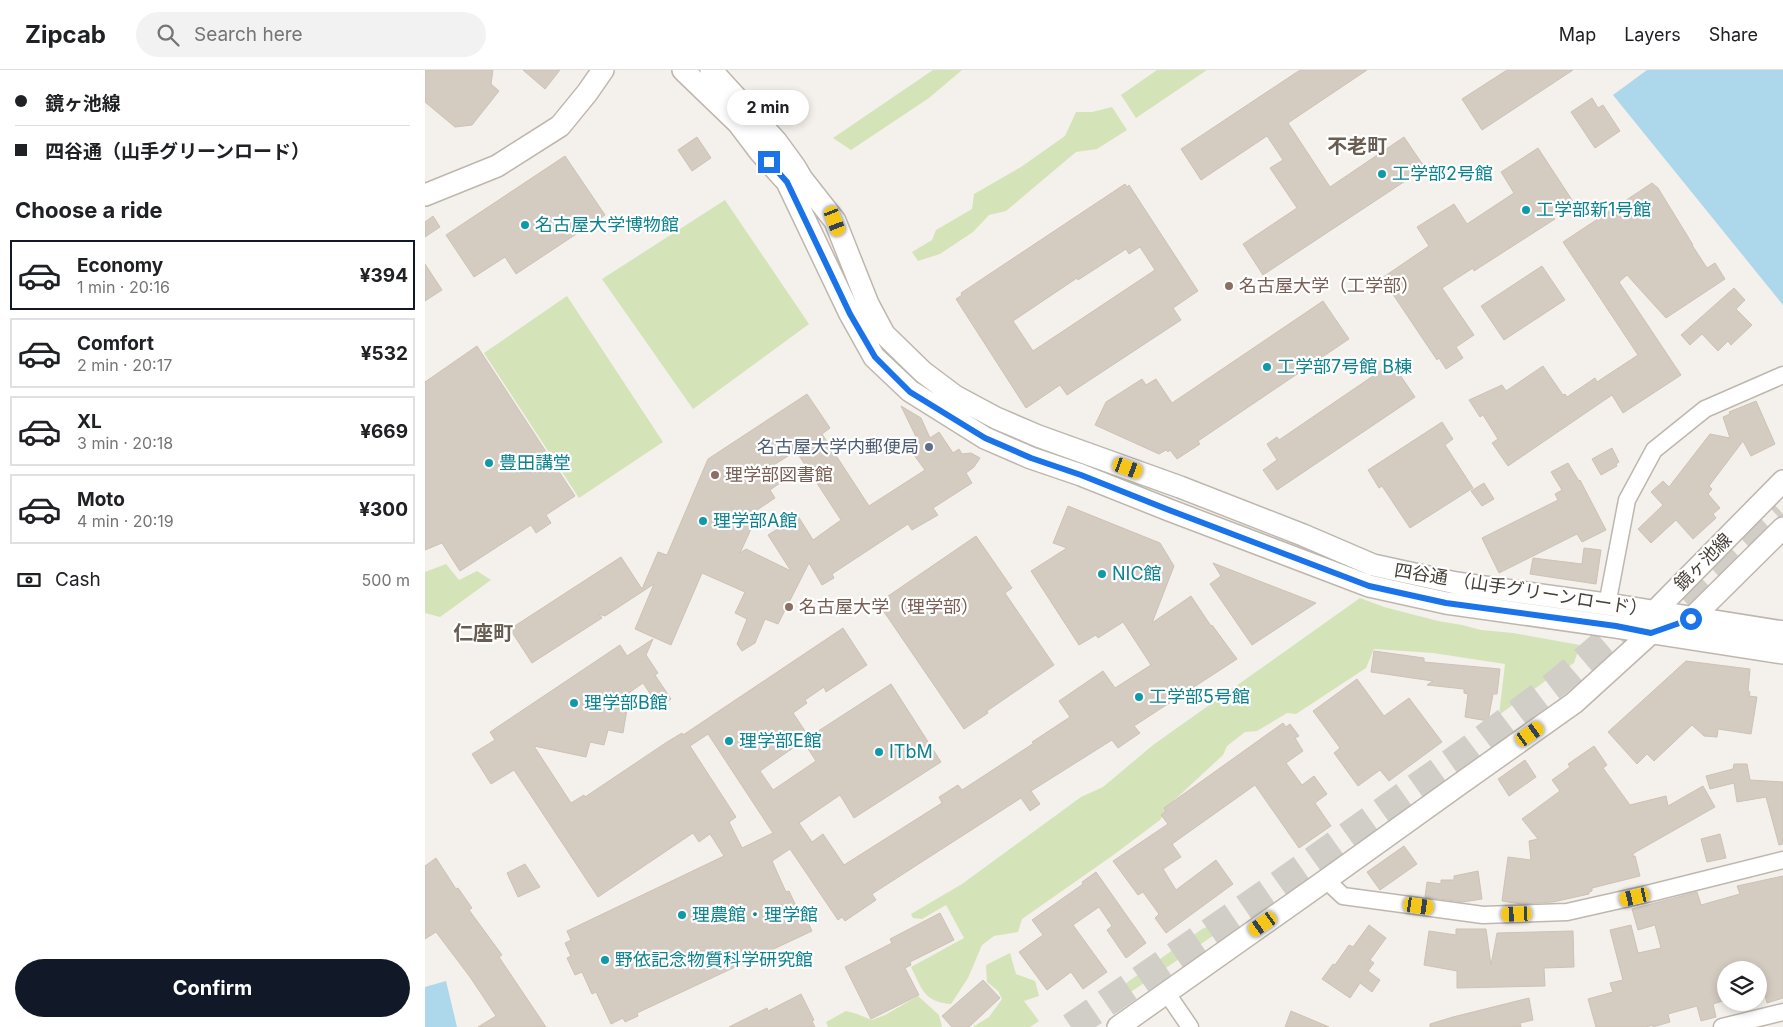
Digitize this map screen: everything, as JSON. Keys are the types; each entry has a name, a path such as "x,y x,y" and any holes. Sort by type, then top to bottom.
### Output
{"street":[{"path":"425,195 497,166 560,126 587,94 603,70"},
{"path":"683,70 738,123 760,152 787,182 850,314 875,357 910,392 985,438 1031,458 1081,475 1369,586 1446,603 1616,626 1783,653"},
{"name":"四谷通 （山手グリーンロード）","path":"711,70 776,141 802,179 835,221 868,304 884,334 923,372 955,396 996,418 1038,436 1180,487 1303,535 1373,565 1456,584 1607,604 1691,619 1783,632"},
{"path":"1607,604 1627,500 1654,450 1705,409 1783,375"},
{"name":"鏡ヶ池線","path":"1654,612 1783,481"},
{"name":"鏡ヶ池線","path":"1651,633 1691,619 1783,528"},
{"path":"1118,1027 1574,703 1651,633 1654,612"},
{"path":"1326,880 1343,896 1483,915 1567,912 1783,860"},
{"path":"1165,992 1190,1027"},
{"path":"1722,1027 1783,1012"}],"green space":[{"path":"933,70 962,70 929,98 851,150 833,138"},
{"path":"1157,70 1207,70 1136,118 1121,95"},
{"path":"1112,107 1127,130 1097,149 1076,152 1006,211 989,215 973,232 940,254 918,261 912,252 932,240 936,230 972,209 974,194 1021,167 1065,136 1076,112 1092,112"},
{"path":"725,200 809,324 693,409 602,279"},
{"path":"567,296 663,442 579,498 484,353"},
{"path":"446,564 459,580 477,571 491,580 440,617 425,613 425,572"},
{"path":"1360,598 1384,607 1438,621 1481,630 1513,633 1580,645 1574,663 1548,679 1499,715 1505,664 1433,653 1374,649 1366,668 1296,714 1287,713 1257,731 1245,732 1227,746 1223,755 1169,805 1160,820 1022,919 1018,932 994,936 982,945 968,978 951,1004 942,1003 925,993 911,967 964,938 946,905 922,919 913,918 911,914 962,884 1081,797 1103,787 1153,745"},
{"path":"1209,926 1220,931 1122,998 1125,984 1202,929"},
{"path":"1010,953 1016,974 1035,981 1039,996 1024,1001 1039,1021 1030,1027 973,1027 989,1017 1002,999 998,991 987,982 986,965"},
{"path":"918,996 939,1015 942,1027 828,1027 826,1022 846,1011 872,1020 885,1015"}],"water":[{"path":"1647,70 1783,70 1783,305 1613,95"},
{"path":"446,981 457,1027 425,1027 425,987"}],"building":[{"path":"425,70 493,70 491,84 499,91 472,125 455,127 425,102"},
{"path":"523,70 560,70 545,89"},
{"name":"工学部2号館","path":"1300,70 1367,70 1288,123 1330,187 1404,137 1425,168 1263,275 1243,244 1297,208 1270,168 1283,160 1267,136 1201,180 1181,149"},
{"path":"1507,70 1573,70 1482,130 1462,99"},
{"path":"1592,98 1598,108 1603,105 1620,131 1595,148 1571,112"},
{"path":"697,137 711,158 692,171 678,150"},
{"name":"工学部新1号館","path":"1538,148 1574,203 1553,216 1555,219 1474,271 1473,268 1442,288 1474,335 1456,347 1463,358 1446,369 1439,358 1437,360 1382,278 1429,246 1417,227 1454,204 1467,224 1514,193 1501,172"},
{"name":"名古屋大学博物館","path":"565,156 605,215 516,274 505,257 474,277 446,235"},
{"path":"1652,183 1658,188 1707,268 1715,263 1725,279 1666,318 1627,275 1619,282 1681,375 1623,413 1612,395 1508,466 1492,443 1498,439 1483,415 1480,417 1469,400 1502,385 1506,391 1543,366 1563,395 1565,394 1567,397 1595,378 1597,382 1638,355 1563,242"},
{"path":"1125,184 1127,187 1129,185 1198,291 1173,308 1181,320 1067,395 1060,385 1026,408 956,299 962,295 961,293","holes":["1140,247 1155,270 1033,351 1013,321 1077,278 1078,280 1126,249 1129,254"]},
{"path":"433,216 440,227 425,237 425,222"},
{"path":"425,264 442,290 425,301"},
{"path":"1542,266 1565,300 1504,340 1481,306"},
{"path":"1734,288 1745,300 1736,309 1752,325 1731,345 1728,341 1718,351 1702,334 1690,345 1681,335"},
{"path":"1323,301 1349,339 1198,441 1200,444 1177,459 1170,450 1159,454 1095,425 1106,402 1142,379 1146,385 1156,379 1172,403"},
{"name":"豊田講堂","path":"477,346 575,496 546,515 551,523 536,533 531,525 460,571 442,543 425,550 425,382"},
{"path":"1392,363 1415,397 1277,490 1263,470 1277,460 1267,444 1277,437 1279,440"},
{"path":"807,394 830,428 822,434 869,506 925,470 911,451 920,445 901,406 921,418 930,438 939,432 953,453 959,449 962,454 971,453 980,458 974,467 966,473 972,483 933,508 938,515 912,530 908,524 832,574 834,578 822,585 809,563 778,624 765,619 755,643 742,651 737,644 747,619 735,613 745,592 702,573 671,645 635,629 654,584 605,616 599,614 602,618 532,663 510,629 621,557 642,589 658,552 667,555 708,459","holes":["796,451 841,520 813,540 798,516 768,535 791,571 746,549 740,553 752,527 739,522 775,498 770,490 780,483 769,468"]},
{"path":"1756,401 1775,444 1751,456 1743,441 1709,486 1712,489 1708,494 1720,508 1713,514 1716,518 1693,539 1676,520 1651,543 1638,529 1663,505 1651,492 1663,481 1669,487 1710,434 1730,438 1723,417 1730,414 1729,412"},
{"path":"1442,422 1453,439 1445,445 1473,488 1410,528 1382,486 1379,488 1368,470"},
{"path":"1612,448 1619,462 1616,464 1617,466 1601,475 1592,459"},
{"path":"1568,463 1580,480 1606,530 1582,542 1577,534 1499,573 1482,538 1558,500 1555,494 1562,490 1551,472"},
{"path":"1484,483 1494,499 1482,506 1471,491"},
{"path":"1068,506 1160,543 1174,566 1152,623 1191,596 1211,626 1237,659 1134,726 1140,733 1118,748 1112,740 1031,791 1040,804 1030,811 1021,798 872,894 876,900 845,921 842,917 838,920 790,849 772,861 786,892 789,891 798,910 801,908 812,931 637,1013 638,1016 625,1022 623,1018 611,1024 596,992 592,994 582,972 575,975 567,958 571,956 565,943 571,940 567,931 724,856 710,834 699,842 693,833 598,897 514,770 491,784 472,754 495,740 490,732 620,645 627,656 653,639 646,655 658,673 655,675 671,699 659,707 643,683 610,706 627,709 623,733 608,730 604,745 590,742 586,757 534,746 571,803 584,795 585,797 667,742 682,733 683,735 843,628 867,665 826,692 824,687 805,700 807,703 793,713 809,737 891,684 941,762 854,818 840,795 799,823 812,842 823,834 844,865 942,803 939,797 958,785 962,790 1070,717 1059,701 1103,671 1115,688 1151,665 1123,622 1098,638 1096,635 1079,645 1031,571 1067,548 1053,543","holes":["708,734 773,833 742,848 729,822 736,817 690,746","803,741 816,761 773,790 760,771"]},
{"path":"976,536 1012,588 1005,593 1054,665 964,729 878,603"},
{"path":"1584,548 1601,550 1596,584 1530,574 1533,558 1582,564"},
{"path":"1213,563 1316,603 1252,645 1210,584 1221,576"},
{"path":"1374,651 1424,658 1424,662 1500,669 1497,694 1493,694 1488,721 1465,717 1468,694 1464,693 1464,689 1427,685 1433,681 1371,672"},
{"path":"1686,661 1750,669 1749,696 1757,697 1751,734 1718,729 1717,737 1704,736 1692,725 1654,761 1647,754 1637,764 1608,732"},
{"path":"1357,679 1384,716 1409,698 1442,742 1389,781 1380,770 1358,786 1334,753 1340,748 1313,711"},
{"path":"1283,723 1286,727 1290,724 1299,736 1295,738 1303,751 1286,763 1302,785 1314,776 1327,794 1315,803 1331,826 1299,848 1255,785 1172,844 1181,857 1163,869 1176,890 1216,860 1233,884 1166,933 1155,918 1159,914 1143,892 1138,895 1113,861 1168,824 1161,815 1166,811 1164,808"},
{"path":"1594,746 1607,765 1603,768 1630,805 1666,796 1668,806 1703,786 1715,807 1634,853 1632,856 1635,856 1640,876 1592,888 1589,894 1553,902 1521,904 1502,901 1508,857 1531,860 1529,841 1538,839 1522,819 1560,791 1552,780 1570,767 1568,764"},
{"path":"1525,760 1536,777 1509,796 1498,779"},
{"path":"1734,764 1747,764 1750,780 1783,782 1783,844 1779,845 1766,797 1737,802 1734,783 1710,789 1706,776 1733,769"},
{"path":"1720,834 1726,858 1707,862 1701,839"},
{"path":"1404,846 1417,864 1380,890 1367,872"},
{"path":"436,858 456,889 458,888 472,908 469,910 502,955 499,957 546,1027 478,1027 496,1016 470,977 436,932 425,939 425,866"},
{"path":"525,864 540,887 518,897 507,873"},
{"path":"1478,871 1482,899 1463,902 1425,897 1427,882 1441,884 1441,880 1454,880 1454,876"},
{"path":"1096,872 1146,943 1126,958 1107,930 1112,926 1099,907 1073,925 1107,972 1083,989 1071,972 1047,990 1019,952 1043,935 1032,920 1083,884 1082,882"},
{"path":"1783,876 1783,998 1767,1003 1767,961 1717,961 1717,1003 1713,1004 1716,1017 1701,1021 1697,1006 1668,1014 1670,1022 1653,1027 1653,1025 1646,1027 1596,1027 1588,999 1613,992 1610,983 1623,980 1610,930 1631,925 1638,953 1661,948 1655,925 1638,930 1632,909 1697,892 1701,905 1740,894 1737,886"},
{"path":"940,913 954,940 910,962 911,965 905,968 919,995 871,1019 845,967 892,943 890,939"},
{"path":"1369,925 1386,938 1370,960 1374,963 1368,971 1380,980 1372,992 1360,983 1350,998 1322,979 1349,945 1353,947"},
{"path":"1456,929 1486,929 1491,965 1497,933 1573,931 1574,967 1544,968 1545,986 1457,988 1457,971 1424,965 1429,931 1456,935"},
{"path":"983,980 1000,998 969,1027 952,1027 942,1016"},
{"path":"801,994 814,1020 812,1021 815,1027 729,1027 767,1008 768,1011"},
{"path":"1529,998 1533,1020 1520,1023 1521,1027 1430,1027 1430,1024 1453,1017"},
{"path":"1291,1011 1329,1027 1285,1027"}],"tunnel":[{"path":"1655,631 1783,514"},
{"path":"1071,1027 1278,885 1467,751 1558,682 1639,613"}],"place":[{"name":"工学部2号館","path":"1382,174"},
{"name":"工学部新1号館","path":"1526,210"},
{"name":"名古屋大学博物館","path":"525,225"},
{"name":"名古屋大学（工学部）","path":"1229,286"},
{"name":"工学部7号館 B棟","path":"1267,367"},
{"name":"名古屋大学内郵便局","path":"929,447"},
{"name":"豊田講堂","path":"489,463"},
{"name":"理学部図書館","path":"715,475"},
{"name":"理学部A館","path":"703,521"},
{"name":"NIC館","path":"1102,574"},
{"name":"名古屋大学（理学部）","path":"789,607"},
{"name":"工学部5号館","path":"1139,697"},
{"name":"理学部B館","path":"574,703"},
{"name":"理学部E館","path":"729,741"},
{"name":"ITbM","path":"879,752"},
{"name":"理農館・理学館","path":"682,915"},
{"name":"野依記念物質科学研究館","path":"605,960"}],"district":[{"name":"不老町","path":"1357,146"},
{"name":"仁座町","path":"483,633"}],"route":[{"path":"769,162 787,182 850,314 875,357 910,392 985,438 1031,458 1081,475 1369,586 1446,603 1616,626 1651,633 1691,619"}]}
